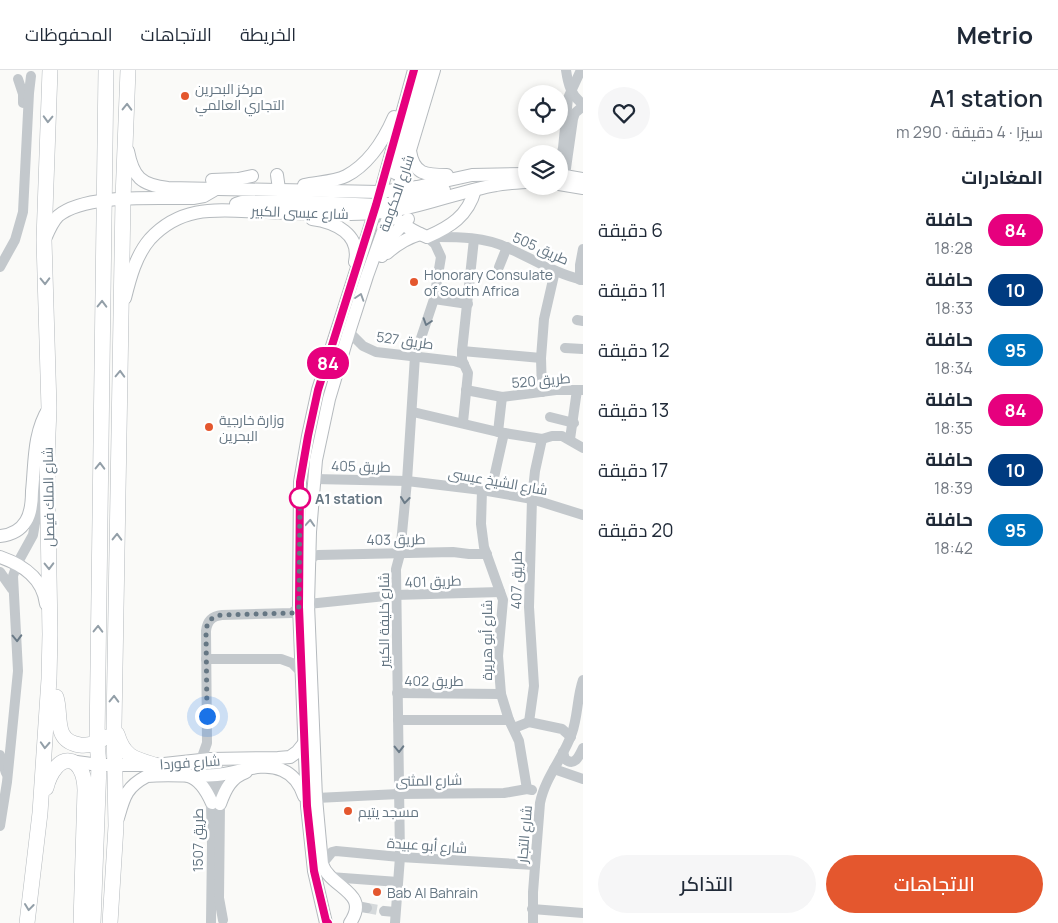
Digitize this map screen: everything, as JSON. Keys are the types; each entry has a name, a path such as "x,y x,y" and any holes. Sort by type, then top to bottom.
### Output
{"highway":[{"name":"شارع الملك فيصل","path":"27,923 40,813 49,679 47,458 49,408 44,240 50,70"},
{"path":"106,70 97,743 106,765 116,778 116,826 110,923"},
{"path":"92,923 106,765 114,726 123,306 123,199 128,70"},
{"path":"49,679 57,701 60,731 65,738 79,745 97,743 107,736 114,726"},
{"path":"114,726 120,745 128,755 156,770"},
{"path":"40,813 51,773 56,766 68,760 78,765 85,779 81,923"}],"main road":[{"name":"شارع الحكومة","path":"350,923 362,907 325,872 312,802 305,742 301,672 304,606 314,479 320,437 387,201 414,70"},
{"path":"387,201 425,70"},
{"name":"شارع الحكومة","path":"327,922 314,871 300,482 318,390 346,305 387,201 410,151 434,70"},
{"path":"268,207 281,198 345,176 354,171 378,148 409,88"},
{"name":"شارع عيسى الكبير","path":"126,144 131,165 140,179 149,184 168,188 218,188 281,198 426,204 496,185 518,183"},
{"path":"410,151 412,163 420,171 432,175 472,175"},
{"name":"شارع عيسى الكبير","path":"123,306 134,267 150,240 170,223 195,212 268,207 281,198 387,201 472,175 518,174"},
{"path":"277,175 281,198 309,219 334,224 345,231 352,239 356,257 346,305"},
{"path":"387,201 472,183 490,175"},
{"path":"168,188 196,180 238,179 252,176"},
{"path":"568,179 583,180"},
{"path":"568,182 583,188"},
{"name":"شارع عيسى الكبير","path":"44,240 54,220 59,215 82,205 103,200 193,198 204,196 218,188"},
{"path":"367,276 380,260 398,244 408,238 424,235 446,224 475,190"},
{"path":"387,201 403,224 424,235"},
{"path":"380,260 387,245 403,224 426,204"},
{"path":"0,536 9,535 19,529 29,516 36,442 43,418 49,408"},
{"path":"0,558 17,564 28,571 40,584 45,596 50,634"},
{"name":"شارع فوردا","path":"156,770 209,759 290,757 305,742"},
{"name":"شارع فوردا","path":"68,760 185,775 215,775 257,768 275,768 293,776 312,802"},
{"path":"185,775 193,777 198,781 216,803 233,780 242,773 257,768"},
{"path":"116,826 124,798 129,789 139,780 156,770"}],"street":[{"path":"12,70 13,75 18,79 25,80 32,73"},
{"path":"566,70 571,91 576,100 583,105 575,113 568,145"},
{"path":"563,145 567,107 571,91 581,70"},
{"path":"0,267 15,240 23,212 29,93 32,73"},
{"path":"0,258 10,238 18,211 23,98 18,79"},
{"name":"طريق 505","path":"424,235 474,239 507,247 555,271 582,280"},
{"name":"شارع خليفة الكبير","path":"395,923 400,857 396,569 400,554 407,480 413,412 415,356 434,298 441,257 435,244 424,235"},
{"path":"463,422 468,373 462,351 474,239"},
{"path":"499,267 507,247"},
{"path":"582,280 580,265 583,249"},
{"path":"542,392 541,358 544,319 555,271"},
{"path":"434,298 468,304"},
{"name":"طريق 527","path":"349,332 369,350 456,361 464,364"},
{"path":"565,348 583,349"},
{"path":"462,351 541,358"},
{"name":"طريق 520","path":"466,390 502,397 556,390 580,390"},
{"path":"570,439 580,390"},
{"name":"شارع أبو هريرة","path":"502,397 501,432 486,491 481,524 484,547 503,600 498,656 501,694 518,741 527,789"},
{"path":"413,412 501,432 542,439 562,436 583,448"},
{"path":"550,417 574,423"},
{"name":"طريق 407","path":"529,722 534,686 529,607 532,499 542,439"},
{"path":"0,826 7,782 18,671 13,576 17,564 34,535 47,458"},
{"name":"طريق 405","path":"314,479 407,480"},
{"name":"شارع الشيخ عيسى","path":"407,480 532,499 583,515"},
{"name":"طريق 403","path":"308,564 314,556 381,552 400,554 453,552 477,555 487,554"},
{"path":"0,572 13,589"},
{"name":"طريق 401","path":"206,659 207,625 214,616 289,614 304,606 395,595 500,592"},
{"path":"209,759 206,743 206,659 281,659 292,663 301,672"},
{"name":"شارع التجار","path":"533,923 535,864 542,792 570,737 583,680"},
{"name":"طريق 402","path":"397,693 501,694"},
{"path":"398,720 511,724 529,722 562,729 570,737"},
{"path":"563,752 567,761 580,763 583,748"},
{"path":"0,755 3,760 7,782"},
{"name":"طريق 1507","path":"209,759 215,775 219,898 224,921"},
{"path":"554,769 583,779"},
{"name":"شارع المثنى","path":"312,802 399,794 504,793 527,789 542,792"},
{"name":"طريق 1507","path":"210,922 216,803"},
{"name":"شارع أبو عبيدة","path":"322,864 332,852 336,851 400,857 535,864"},
{"path":"330,878 398,882"},
{"path":"532,909 583,913"},
{"path":"384,910 395,912"},
{"path":"210,922 215,919 224,921"}],"tunnel":[{"path":"367,908 384,911"}],"bus line":[{"name":"84","path":"328,923 316,885 307,806 299,607 300,482 318,390 376,205 414,70"}],"place":[{"name":"مركز البحرين التجاري العالمي","path":"185,96"},
{"name":"Honorary Consulate of South Africa","path":"414,282"},
{"name":"وزارة خارجية البحرين","path":"209,427"},
{"name":"A1 station","path":"300,498"},
{"name":"مسجد يتيم","path":"348,811"},
{"name":"Bab Al Bahrain","path":"377,892"}],"route":[{"path":"207,716 206,631 209,621 214,616 222,615 289,614 298,610 300,498"}]}
